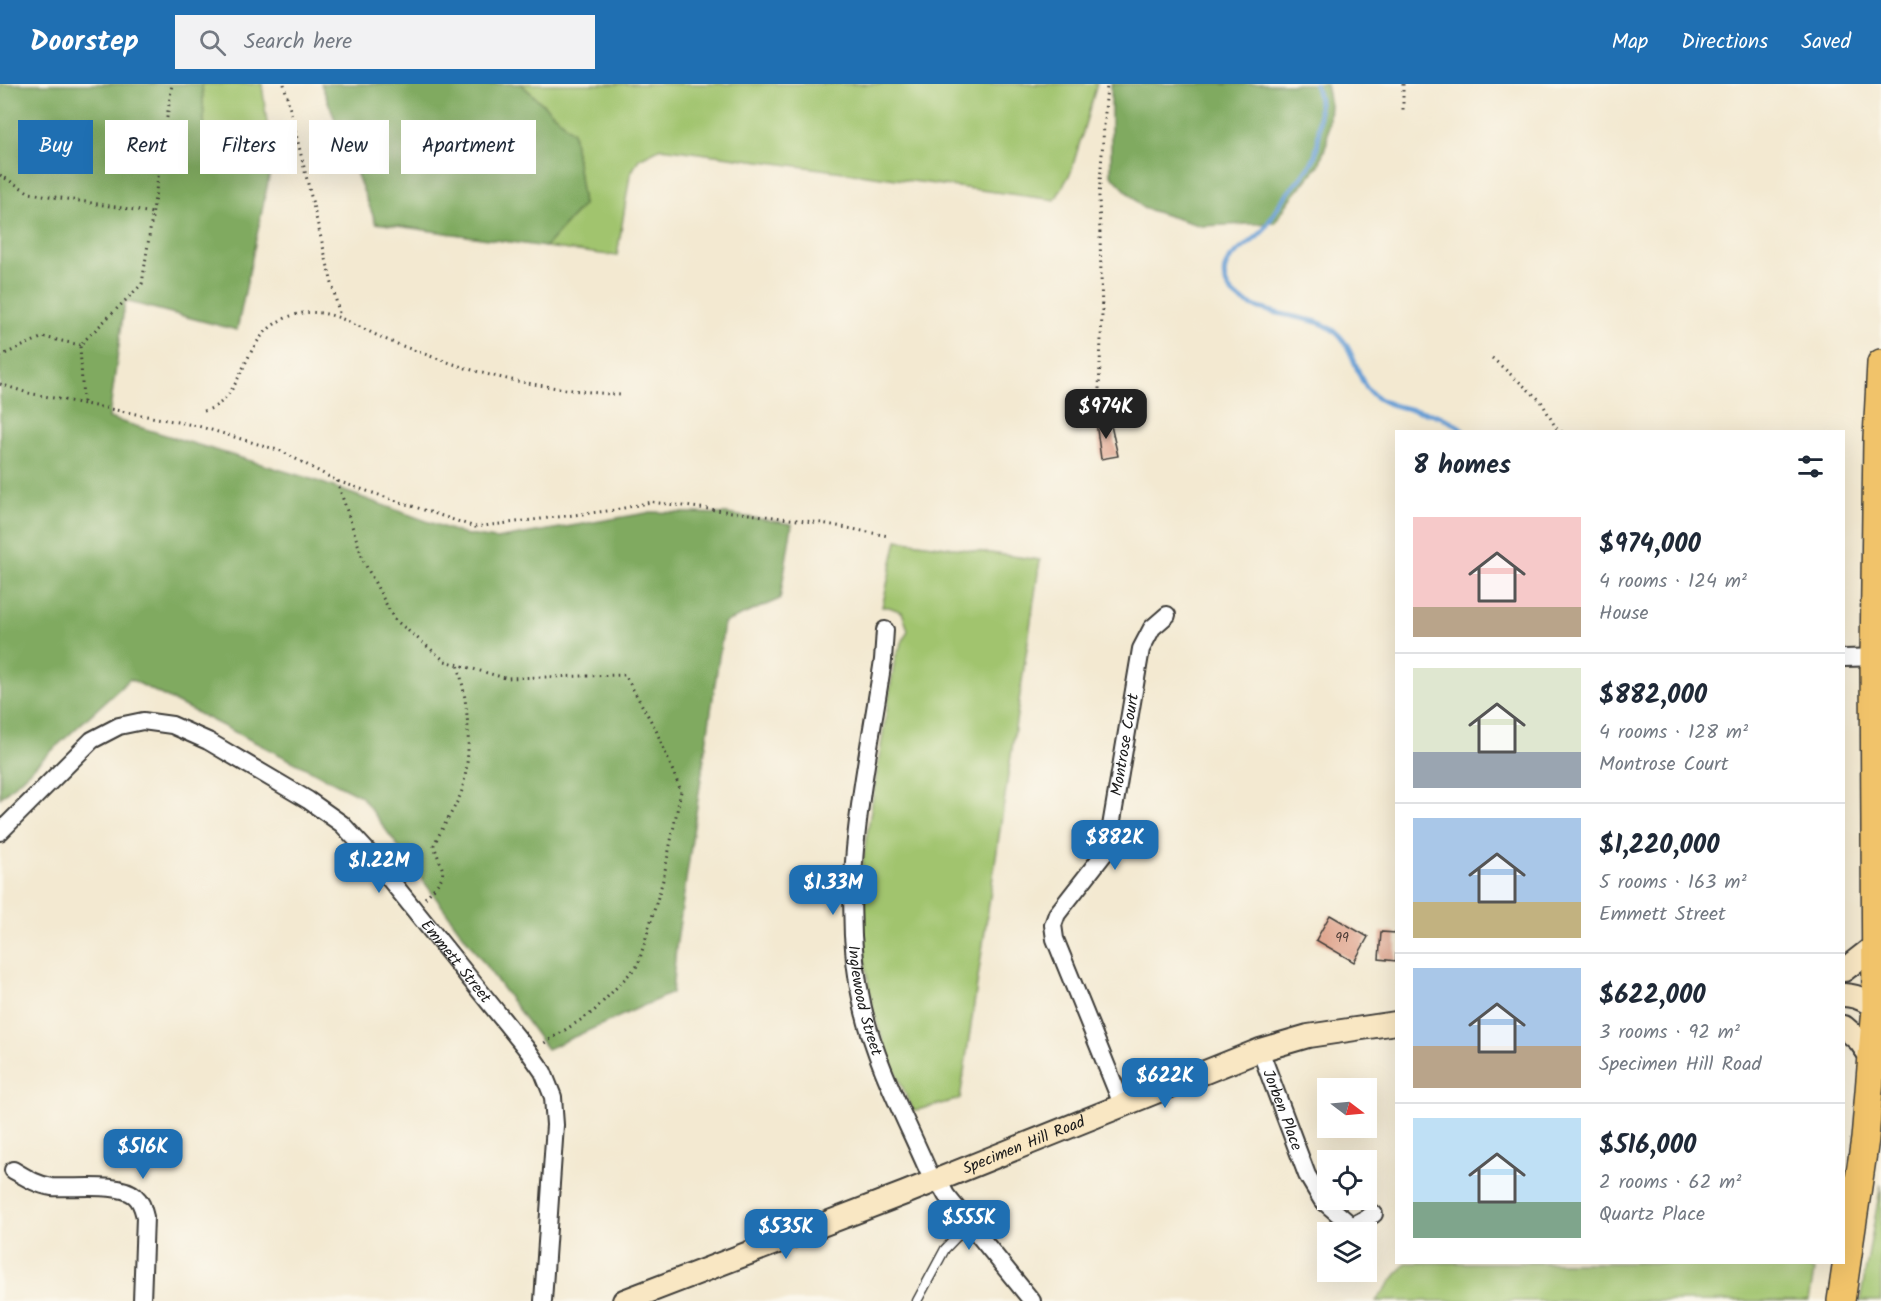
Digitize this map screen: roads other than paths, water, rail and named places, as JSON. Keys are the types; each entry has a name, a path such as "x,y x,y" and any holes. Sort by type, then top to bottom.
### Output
{"highway":[{"path":"1841,1301 1873,1134 1877,1066 1877,438 1881,363"}],"main road":[{"path":"1845,969 1876,945"},
{"path":"1845,995 1863,999 1878,1012"},
{"name":"Specimen Hill Road","path":"624,1301 935,1181 1260,1050 1308,1036 1395,1023"},
{"path":"1845,1029 1856,1036 1877,1066"}],"street":[{"name":"Montrose Court","path":"1122,1104 1055,939 1053,925 1057,914 1107,850 1142,650 1152,628 1167,615"},
{"name":"Inglewood Street","path":"885,630 883,660 851,882 852,944 870,1034 935,1181 1032,1301"},
{"path":"1845,658 1877,657"},
{"name":"Emmett Street","path":"0,832 92,740 119,726 143,721 172,725 208,741 308,800 342,824 529,1052 543,1072 554,1097 555,1125 543,1301"},
{"name":"Jorben Place","path":"1260,1050 1307,1175 1322,1200 1342,1222"},
{"path":"13,1170 36,1183 50,1187 113,1188 135,1196 141,1204 145,1217 142,1301"},
{"name":"Jorben Place","path":"1362,1222 1374,1214"}],"lane":[{"path":"917,1301 945,1249 969,1224"}],"waterway":[{"path":"1315,84 1318,97 1319,136 1314,158 1281,202 1267,226 1230,259 1224,272 1225,280 1230,291 1239,299 1266,310 1320,323 1333,330 1342,338 1362,380 1376,397 1396,406 1444,418 1462,430"}]}
